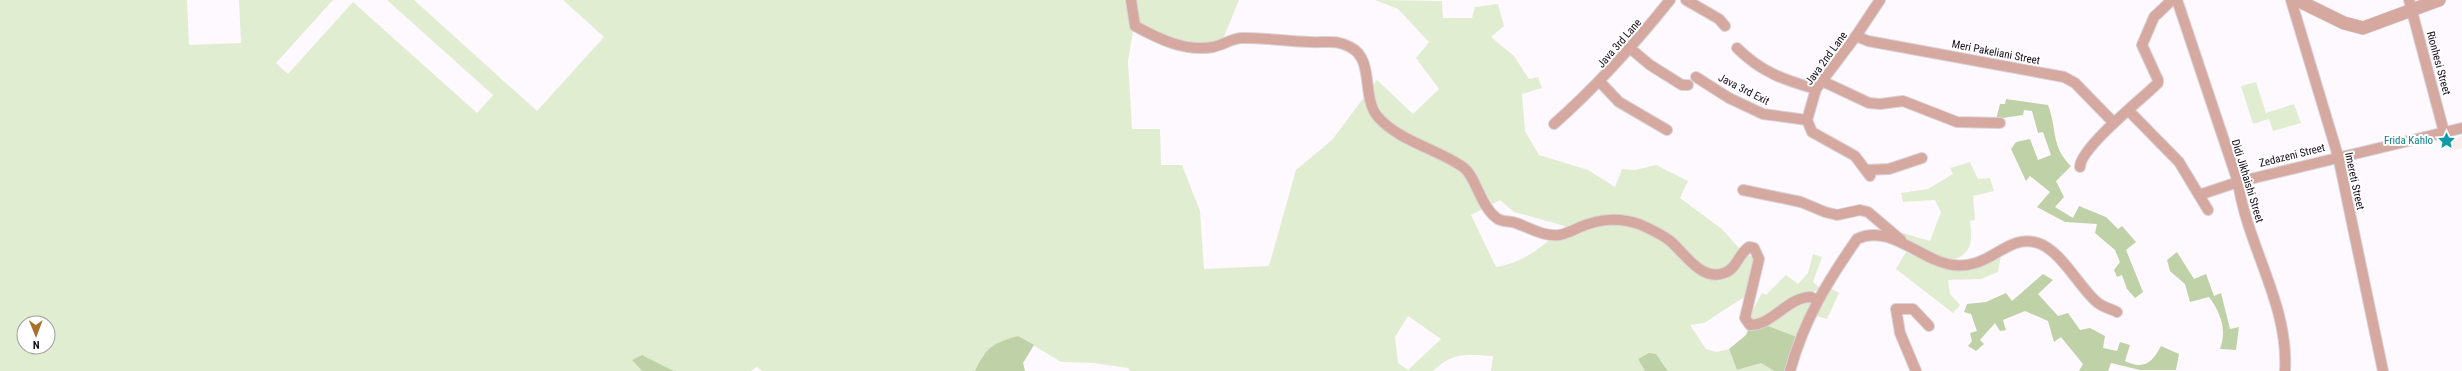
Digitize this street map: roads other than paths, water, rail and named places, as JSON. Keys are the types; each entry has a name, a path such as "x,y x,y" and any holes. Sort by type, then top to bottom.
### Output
{"street":[{"path":"1131,0 1135,26 1160,39 1196,48 1215,46 1240,38 1313,43 1334,41 1352,47 1360,55 1366,72 1368,100 1378,117 1394,131 1464,168 1484,204 1499,220 1511,221 1549,236 1561,235 1596,221 1610,219 1639,224 1668,240 1705,272 1715,275 1733,268 1745,250 1749,247 1754,248 1759,259 1745,318 1750,325 1761,322 1796,299 1811,297 1817,300"},
{"name":"Java 3rd Lane","path":"1554,124 1600,82 1631,49 1670,0"},
{"path":"1686,0 1719,19 1724,26"},
{"name":"Java 2nd Lane","path":"1807,120 1819,85 1856,36 1880,0"},
{"path":"2080,167 2083,156 2114,123 2129,111 2158,83 2142,46 2154,17 2172,0"},
{"name":"Didi Jikhaishi Street","path":"2177,0 2238,182 2241,204 2280,316 2285,371"},
{"name":"Imereti Street","path":"2291,0 2338,156 2384,371"},
{"path":"2297,0 2344,23 2363,28 2411,5 2439,0"},
{"name":"Rionhesi Street","path":"2411,5 2444,132"},
{"name":"Meri Pakeliani Street","path":"1856,36 1868,41 2064,77 2075,83 2114,123"},
{"path":"1737,48 1753,64 1785,81 1819,85 1869,103 1880,104 1903,101 1957,122 2000,123"},
{"path":"1631,49 1650,65 1682,85 1688,85"},
{"name":"Java 3rd Exit","path":"1696,77 1729,98 1763,114 1807,120"},
{"name":"Java 3rd Lane","path":"1600,82 1619,102 1667,130"},
{"path":"2129,111 2180,162 2208,210"},
{"path":"1807,120 1812,132 1855,156 1868,173 1889,169 1922,158"},
{"name":"Zedazeni Street","path":"2200,195 2238,182 2338,156 2462,128"},
{"path":"1743,190 1801,202 1825,212 1837,215 1860,210 1868,212 1908,247"},
{"path":"1790,371 1799,339 1817,300 1857,239 1872,235 1886,237 1940,263 1969,265 1994,256 2019,240 2040,244 2073,272 2098,303 2117,312"},
{"path":"1916,371 1900,333 1896,309 1909,307 1929,326"}],"place":[{"name":"Frida Kahlo","path":"2446,140"}]}
